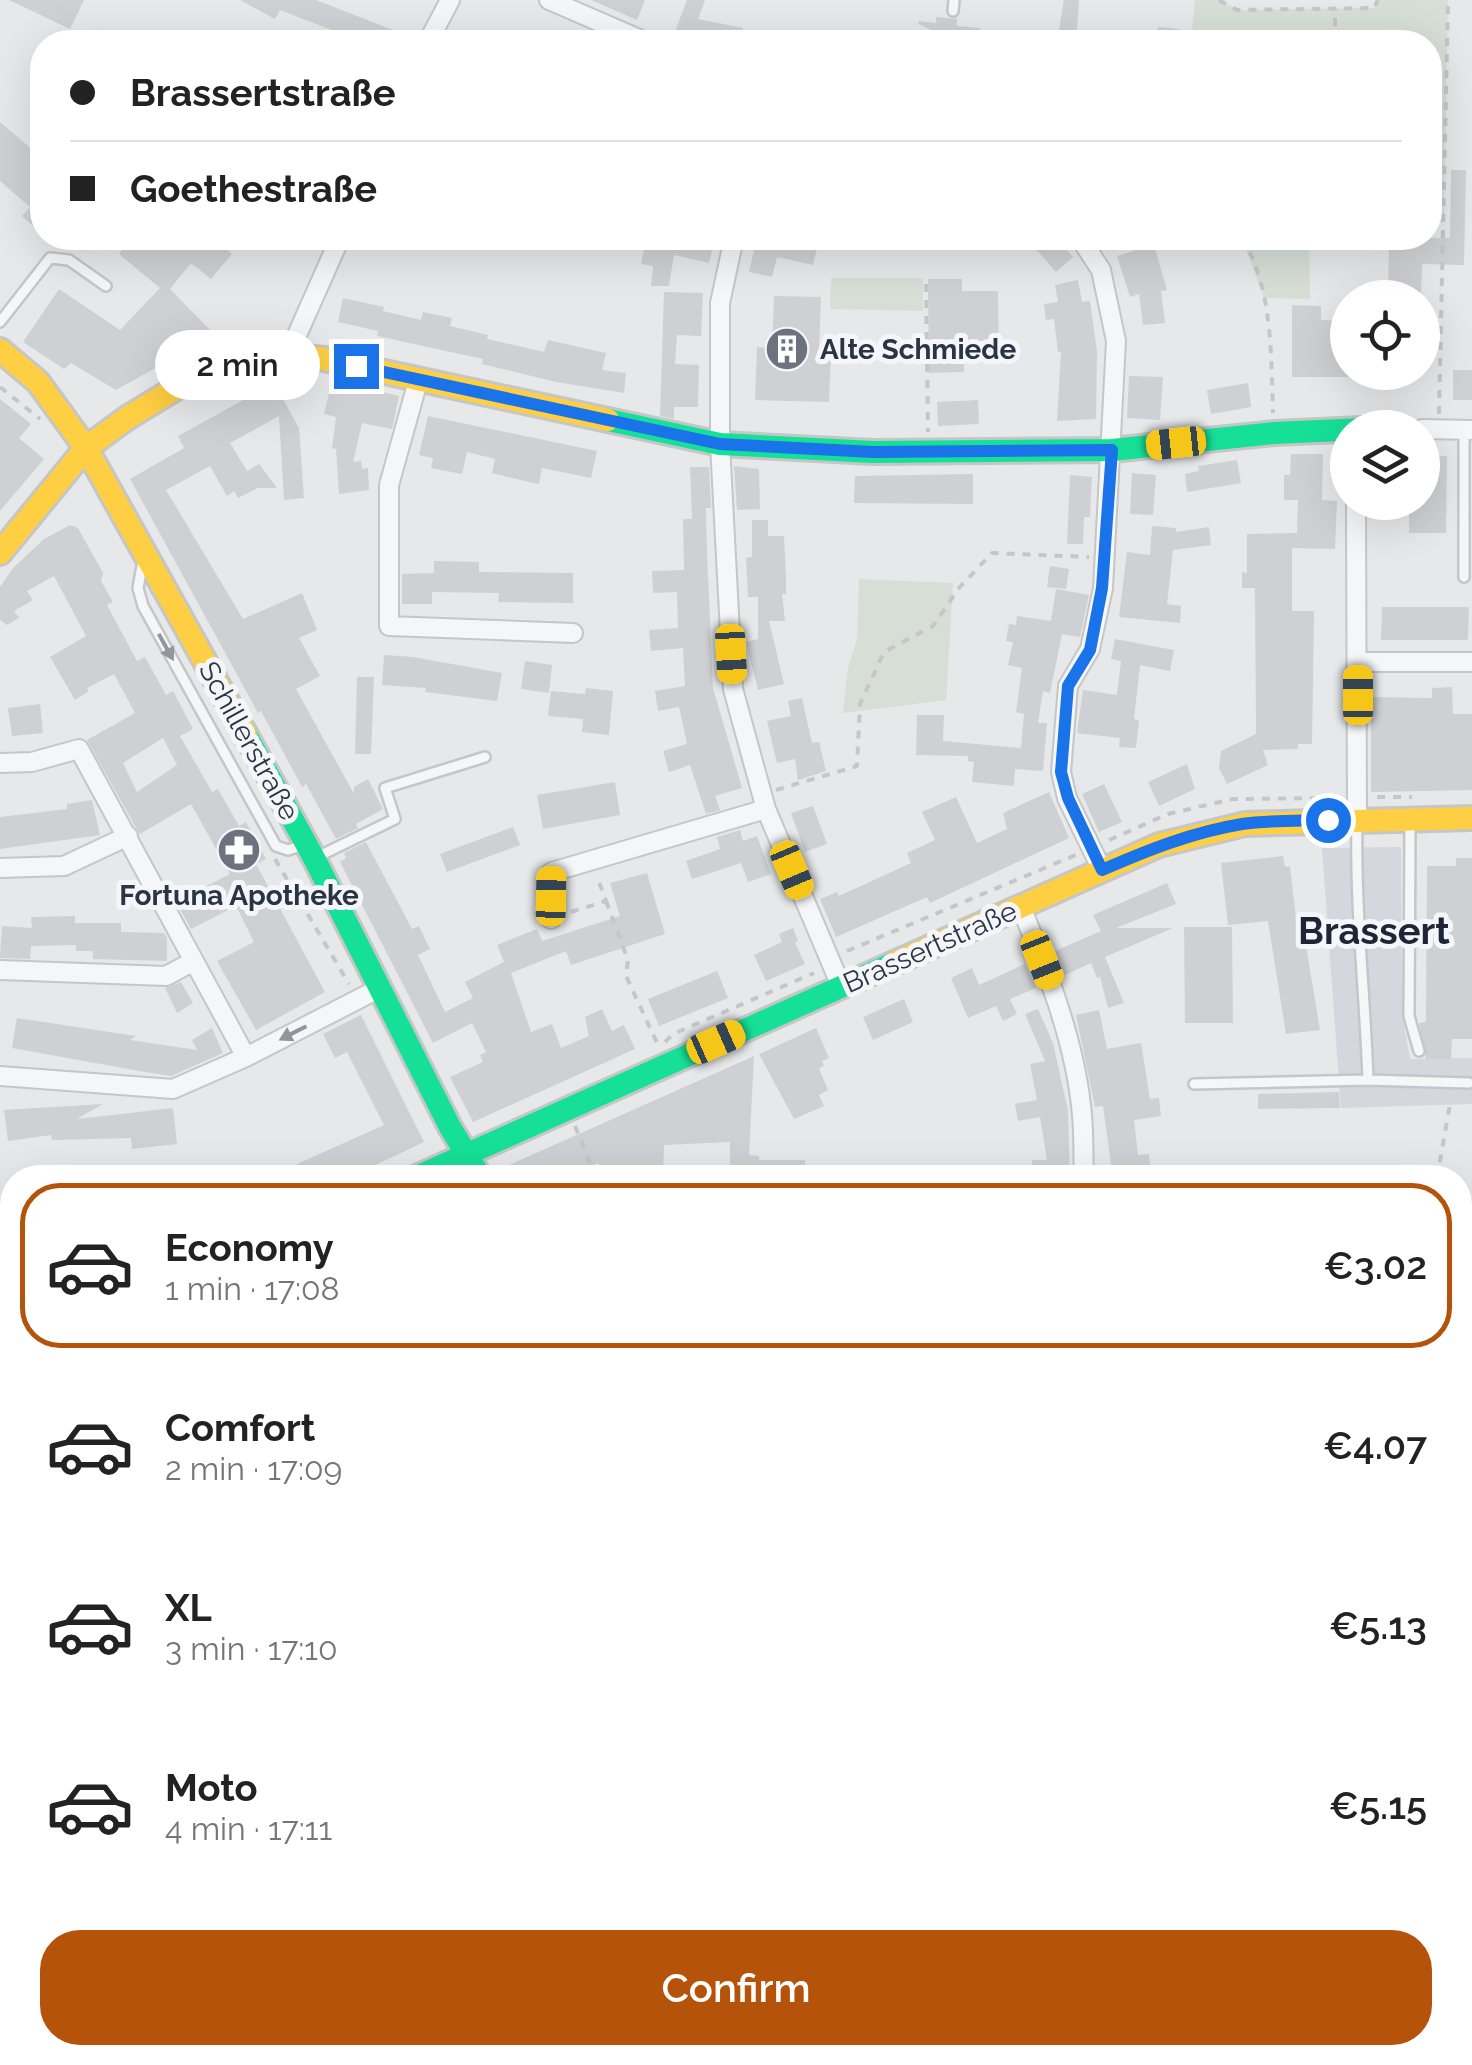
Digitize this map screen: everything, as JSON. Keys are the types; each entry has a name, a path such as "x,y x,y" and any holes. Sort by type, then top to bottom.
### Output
{"street":[{"path":"434,30 450,0"},
{"path":"549,0 618,30"},
{"path":"289,353 335,250"},
{"path":"731,250 720,302 720,444 733,689 764,802 841,986"},
{"path":"1088,250 1101,270 1116,341 1112,450 1102,588 1090,650 1068,686 1061,772 1068,798 1102,870"},
{"name":"Schillerstraße","path":"0,350 21,364 55,399 310,851 473,1165"},
{"path":"0,553 83,451 127,418 225,360 252,351 289,353 720,444 873,452 1112,450 1330,429"},
{"path":"418,381 389,485 389,626 573,633"},
{"path":"1440,429 1468,430"},
{"path":"1356,520 1357,820"},
{"path":"1358,662 1472,662"},
{"path":"0,762 32,762 79,749 246,1058"},
{"path":"551,919 552,872 764,802"},
{"name":"Brassertstraße","path":"443,1165 1160,845 1245,824 1472,818"},
{"path":"0,868 64,866 128,836"},
{"path":"1021,908 1054,992 1070,1052 1082,1113 1084,1165"},
{"path":"0,970 166,976 194,962"},
{"path":"0,1076 173,1089 246,1058 380,988"}],"lane":[{"path":"0,322 50,258 70,260 106,286"},
{"path":"1464,577 1468,430"},
{"path":"310,851 395,818 385,788 485,757"},
{"path":"1410,818 1408,1016 1419,1051"},
{"path":"1357,820 1358,928 1365,972 1368,1080"},
{"path":"1194,1084 1368,1080 1469,1083"}],"path":[{"path":"1219,0 1237,10 1374,8 1378,0"},
{"path":"1442,151 1448,0"},
{"path":"1334,30 1335,9"},
{"path":"1248,250 1264,298 1274,433"},
{"path":"1432,410 1438,250"},
{"path":"926,284 928,451"},
{"path":"764,802 857,766 860,704 884,652 934,626 959,588 992,554 1105,557"},
{"path":"591,860 628,960 626,976 665,1064"},
{"path":"551,919 606,901"},
{"path":"1439,1165 1450,1104"},
{"path":"567,1108 591,1165"}],"shaded area":[{"path":"1195,0 1219,0 1237,10 1374,8 1379,0 1448,0 1444,218 1442,30 1192,30"},
{"path":"1246,250 1309,250 1310,299 1264,298"},
{"path":"831,278 923,278 923,311 830,309"},
{"path":"859,579 953,583 946,700 843,713 848,668 857,639"},
{"path":"1401,847 1402,1014 1410,1059 1472,1058 1472,1104 1341,1108 1322,848"}],"building":[{"path":"9,0 84,0 70,29"},
{"path":"240,0 316,0 393,30 332,30 280,10 275,19"},
{"path":"591,0 645,0 637,20"},
{"path":"687,0 705,0 698,19 743,28 743,30 676,30"},
{"path":"1064,0 1079,0 1077,30 1059,30"},
{"path":"936,17 957,19 957,26 980,28 931,30 918,24 936,23"},
{"path":"0,122 30,148 30,207 0,181"},
{"path":"1451,170 1466,170 1464,265 1422,264 1422,280 1388,280 1389,250 1442,250 1442,238 1450,238"},
{"path":"30,207 30,223 22,216"},
{"path":"122,250 228,250 232,254 211,279 191,263 170,289 215,335 116,390 71,363 64,369 23,342 59,289 120,330 160,288 119,254"},
{"path":"644,250 712,250 709,263 674,255 669,286 651,286 653,266 641,264"},
{"path":"754,250 817,250 813,265 777,257 772,277 749,272"},
{"path":"1037,250 1067,250 1073,257 1056,272"},
{"path":"1155,250 1167,290 1161,291 1165,323 1143,325 1139,294 1130,297 1117,256"},
{"path":"928,279 962,279 962,291 998,291 999,360 964,361 964,372 929,373"},
{"path":"1078,280 1082,302 1090,301 1097,351 1096,419 1057,421 1061,352 1054,319 1046,320 1044,304 1058,302 1055,285"},
{"path":"664,292 703,293 701,336 677,335 675,364 699,365 698,407 674,407 674,419 660,416"},
{"name":"Alte Schmiede","path":"774,296 821,297 819,349 831,350 829,402 755,400 757,347 772,348"},
{"path":"343,298 421,320 423,312 452,318 450,326 544,352 548,340 606,353 602,370 626,373 624,393 556,382 482,364 483,359 377,336 378,331 338,322"},
{"path":"1292,305 1321,306 1321,320 1330,320 1330,377 1292,377"},
{"path":"1453,370 1472,370 1472,400 1453,400"},
{"path":"1129,376 1163,377 1160,420 1127,418"},
{"path":"332,380 399,396 392,429 362,423 353,462 361,461 362,469 368,468 369,490 339,494 336,449 332,448 336,417 324,414"},
{"path":"274,383 299,428 304,498 284,500 279,416 230,443 247,471 259,464 277,488 258,488 238,498 234,491 227,496 210,466 166,490 243,619 302,593 317,630 299,638 320,676 296,689 354,794 354,787 368,779 383,809 336,839 306,784 302,787 261,711 258,713 130,479 184,448 178,436"},
{"path":"1248,383 1251,407 1211,414 1207,390"},
{"path":"0,399 31,424 19,438 44,459 0,511"},
{"path":"978,400 979,424 938,426 937,402"},
{"path":"428,416 597,451 591,478 542,468 539,484 492,473 495,459 467,452 462,474 431,468 433,458 419,455"},
{"path":"1291,454 1323,454 1322,500 1330,501 1330,520 1336,520 1335,549 1292,548 1292,611 1314,611 1312,744 1298,744 1298,749 1263,750 1268,765 1227,784 1219,768 1221,751 1256,734 1255,588 1242,588 1242,572 1247,573 1247,534 1297,533 1298,500 1284,500 1284,475 1290,475"},
{"path":"1440,456 1447,456 1446,533 1409,533 1409,520 1440,520"},
{"path":"1237,460 1241,483 1187,492 1185,474 1199,471 1198,466"},
{"path":"734,466 759,469 760,509 737,510"},
{"path":"690,467 709,467 711,508 706,508 713,688 742,788 715,796 720,810 706,814 690,765 669,772 663,751 687,744 679,707 658,711 655,691 685,686 683,648 651,651 649,630 678,628 677,592 653,593 652,571 684,570 683,519 692,519"},
{"path":"1132,473 1156,475 1153,515 1130,514"},
{"path":"973,474 973,504 854,503 855,476"},
{"path":"1070,475 1092,477 1090,517 1084,517 1083,544 1067,544"},
{"path":"752,520 768,520 768,536 784,536 786,577 786,594 782,594 785,621 769,621 784,684 758,690 746,642 758,639 758,597 748,597 746,558 752,557"},
{"path":"70,525 78,528 103,573 101,581 113,602 107,605 137,661 145,657 166,695 173,691 193,729 180,736 212,792 218,789 239,826 246,822 266,859 256,864 325,992 256,1030 217,961 254,942 236,906 191,929 176,902 230,874 191,804 140,834 135,826 87,740 135,713 114,674 87,688 89,691 75,700 50,657 86,636 54,576 27,591 33,600 14,611 19,618 7,625 0,620 0,587 13,568 44,539","holes":["163,738 177,765 137,792 123,763"]},
{"path":"1152,526 1176,528 1176,532 1209,527 1211,545 1173,550 1167,604 1181,606 1180,623 1119,617 1127,552 1150,555"},
{"path":"434,561 479,562 479,572 573,573 573,603 498,602 499,593 432,592 432,604 402,604 402,574 434,573"},
{"path":"1050,566 1069,569 1066,589 1047,587"},
{"path":"1056,589 1089,595 1080,637 1062,634 1050,693 1043,691 1038,723 1047,723 1043,771 1015,769 1014,786 972,782 974,762 968,761 968,756 916,755 917,715 944,715 943,741 1021,748 1024,714 1016,712 1022,668 1008,665 1013,642 1006,641 1009,624 1016,625 1017,616 1051,621"},
{"path":"1382,607 1469,607 1468,640 1381,640"},
{"path":"1115,639 1174,650 1170,671 1140,665 1134,719 1139,720 1136,748 1119,747 1120,738 1077,733 1083,690 1117,695 1121,661 1111,659"},
{"path":"384,655 502,673 497,701 425,692 426,688 382,685"},
{"path":"525,661 552,665 549,693 521,689"},
{"path":"357,677 374,677 371,754 355,754"},
{"path":"1452,687 1453,714 1472,714 1472,790 1371,792 1371,697 1432,698 1432,688"},
{"path":"586,688 613,691 609,735 582,732 583,719 548,716 551,691 585,694"},
{"path":"802,698 812,743 819,742 826,771 798,780 795,759 777,763 767,721 791,716 788,701"},
{"path":"40,704 43,733 12,736 8,708"},
{"path":"1187,764 1195,789 1159,806 1148,782"},
{"path":"615,782 620,815 543,829 537,795"},
{"path":"1104,784 1122,822 1099,832 1082,794"},
{"path":"1049,792 1069,838 930,903 927,897 836,937 820,899 837,892 839,896 911,863 907,853 935,840 922,812 956,797 977,843 1007,829 1003,813"},
{"path":"92,800 100,835 0,849 0,817 67,809 67,804"},
{"path":"813,806 827,844 805,852 791,813"},
{"path":"513,827 520,845 447,872 440,854"},
{"path":"740,830 743,841 757,836 771,874 748,882 741,863 692,879 686,861 720,849 717,837"},
{"path":"366,842 412,929 419,926 430,949 418,955 445,1012 473,998 465,982 504,962 497,945 537,929 542,941 620,916 610,883 647,873 665,934 571,965 566,951 511,973 531,1032 552,1024 561,1048 589,1036 585,1017 602,1009 612,1031 624,1025 635,1049 473,1122 450,1077 483,1062 480,1055 486,1052 472,1023 433,1043 340,862 346,858 344,853"},
{"path":"1283,856 1285,867 1290,866 1297,928 1303,928 1320,1030 1286,1034 1268,921 1228,925 1221,863"},
{"path":"1456,858 1472,858 1472,1039 1452,1039 1451,1059 1426,1059 1419,1023 1426,1022 1427,866 1456,866"},
{"path":"1167,883 1176,904 1116,928 1173,928 1105,957 1124,1003 1108,1008 1100,977 1097,978 1091,963 1065,975 1055,951 1101,931 1093,915"},
{"path":"75,916 75,923 121,923 121,932 164,933 167,961 93,959 93,951 76,951 76,945 31,946 30,959 0,958 2,926 32,928 31,917"},
{"path":"1184,927 1232,927 1233,1023 1185,1023"},
{"path":"793,928 805,964 766,981 754,955 782,942 779,934"},
{"path":"1025,964 1036,988 1010,999 1017,1014 1003,1021 996,1006 968,1018 951,978 972,968 979,985"},
{"path":"717,971 728,998 659,1026 648,999"},
{"path":"181,982 193,1003 177,1013 165,988"},
{"path":"904,999 913,1022 873,1040 863,1017"},
{"path":"1038,1009 1053,1043 1068,1111 1070,1165 1032,1165 1032,1160 1047,1160 1040,1117 1018,1121 1015,1104 1037,1100 1030,1064 1045,1061 1025,1014"},
{"path":"1099,1010 1107,1049 1141,1043 1150,1099 1159,1098 1161,1116 1134,1120 1138,1155 1149,1154 1150,1165 1111,1165 1103,1106 1095,1107 1076,1015"},
{"path":"361,1015 424,1142 375,1165 295,1165 384,1125 347,1052 335,1058 323,1034"},
{"path":"17,1018 136,1036 130,1040 197,1050 192,1040 212,1028 223,1053 171,1076 145,1072 12,1048"},
{"path":"816,1028 829,1058 819,1068 828,1090 819,1095 824,1106 794,1119 759,1054"},
{"path":"754,1056 749,1155 759,1156 759,1160 805,1160 805,1165 730,1165 730,1142 664,1145 663,1165 509,1165"},
{"path":"1339,1092 1340,1108 1258,1109 1258,1094"},
{"path":"103,1104 77,1119 173,1108 177,1144 132,1149 131,1138 52,1140 51,1135 8,1141 4,1110"}],"traffic: fast":[{"path":"608,420 720,444 873,452 1112,450 1330,430"},
{"path":"246,735 473,1165"},
{"path":"443,1165 892,964"}],"traffic: slow":[{"path":"0,350 38,382 86,448 246,735"},
{"path":"0,553 86,448 209,368 252,351 324,359 608,420"},
{"path":"892,964 1159,845 1245,824 1472,818"}],"place":[{"name":"Alte Schmiede","path":"787,349"},
{"name":"Fortuna Apotheke","path":"239,850"}],"district":[{"name":"Brassert","path":"1374,930"}],"route":[{"path":"356,366 720,444 873,452 1112,450 1102,588 1090,650 1068,686 1061,772 1068,798 1102,870 1194,835 1245,824 1328,820"}]}
